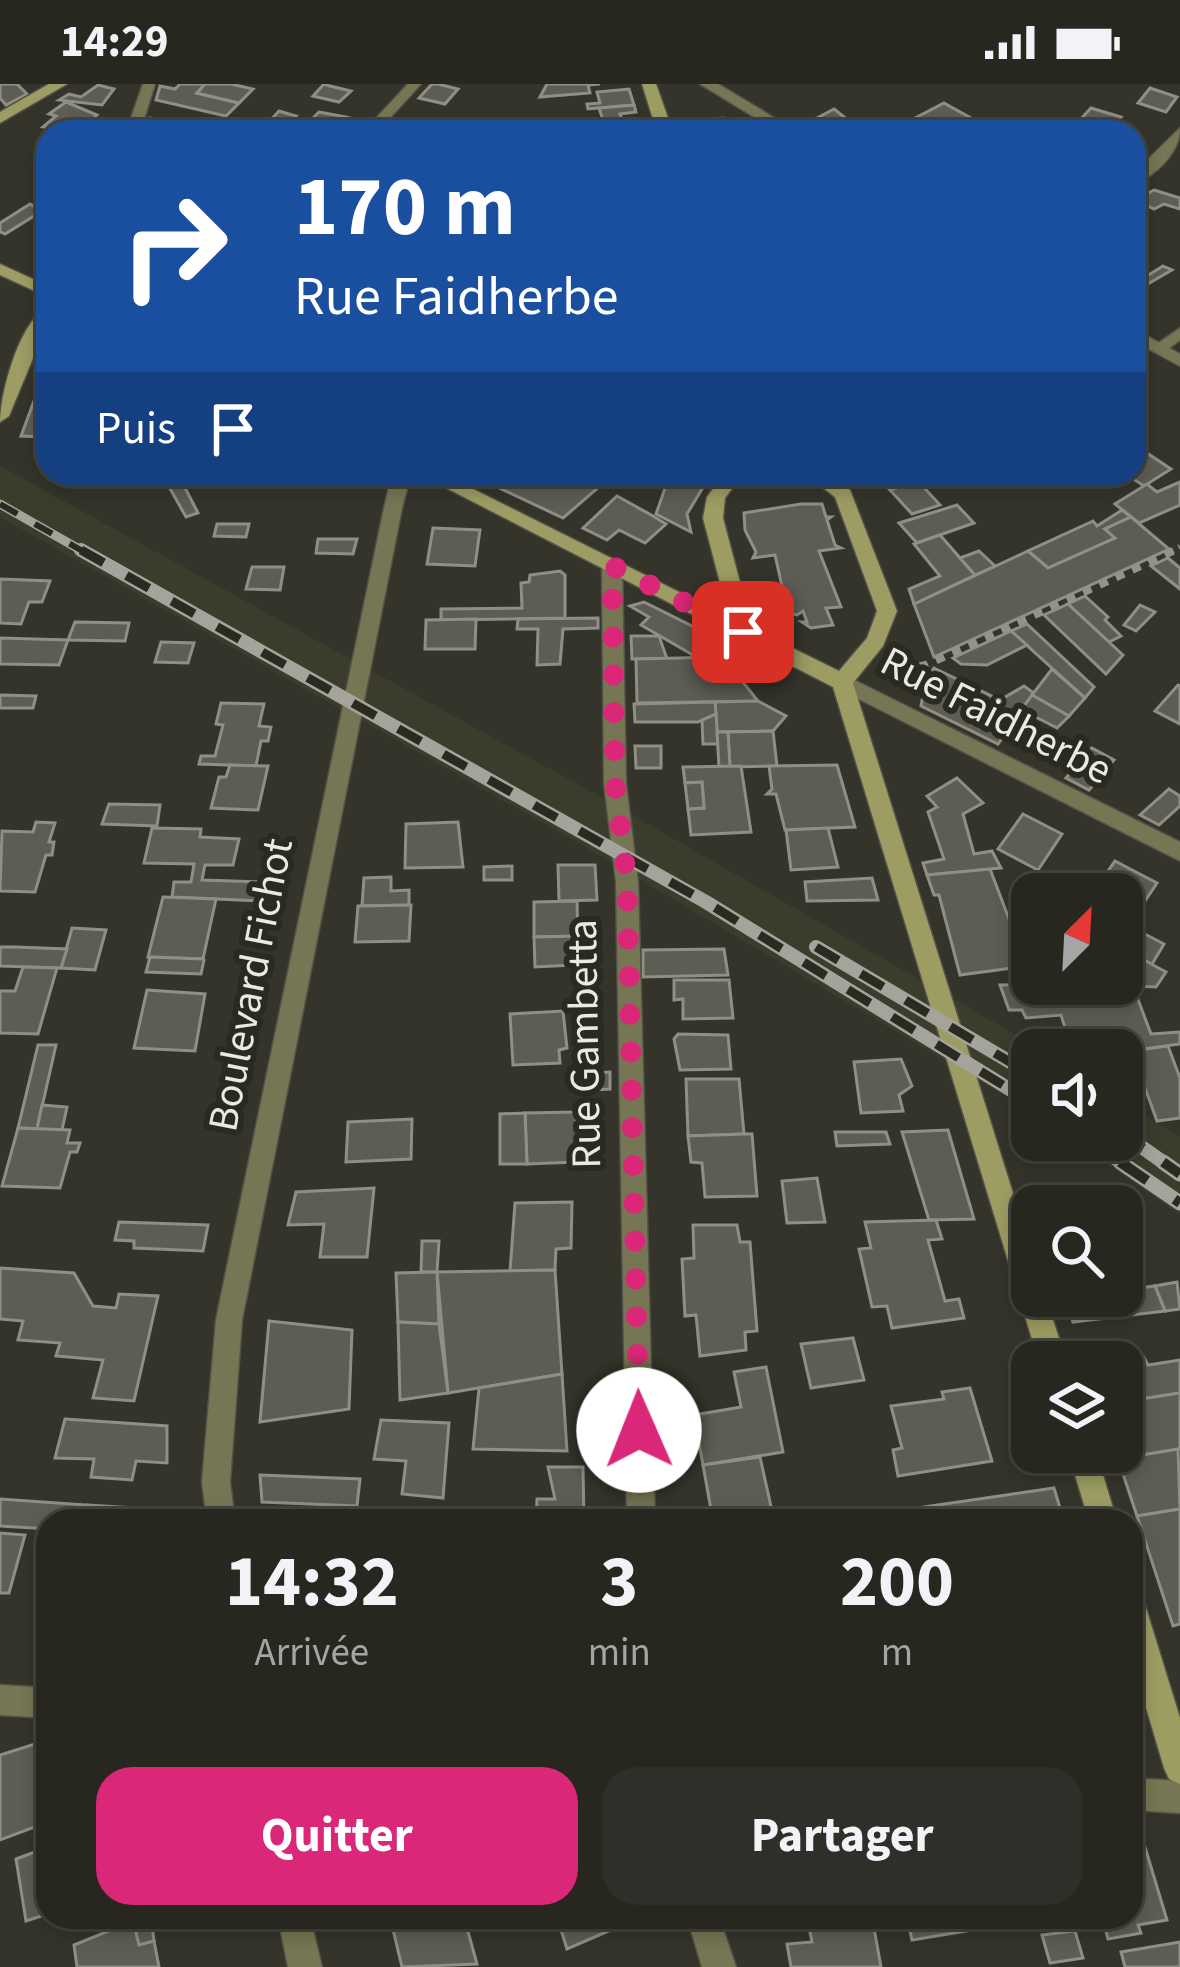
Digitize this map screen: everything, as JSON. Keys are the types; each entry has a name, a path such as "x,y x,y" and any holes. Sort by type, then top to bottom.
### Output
{"street":[{"path":"0,118 60,84"},
{"path":"650,84 661,120"},
{"path":"707,84 769,120"},
{"path":"1146,172 1180,133"},
{"path":"0,269 36,286"},
{"path":"0,416 36,330"},
{"path":"1146,341 1180,361"},
{"name":"Boulevard Fichot","path":"219,1509 216,1482 229,1320 398,486"},
{"path":"452,486 842,682 1011,1228"},
{"path":"725,486 716,497 713,518 743,632"},
{"path":"831,486 843,494 887,610 876,641 842,682"},
{"name":"Rue Gambetta","path":"612,566 615,783 627,882 641,1509"},
{"name":"Rue Faidherbe","path":"842,682 1180,852"},
{"path":"1088,1473 1099,1509"},
{"path":"1143,1647 1180,1768"},
{"path":"0,1700 36,1702"},
{"path":"1143,1794 1180,1797"},
{"path":"297,1929 305,1967"},
{"path":"708,1929 719,1967"}],"lane":[{"path":"137,120 149,84"},
{"path":"381,120 415,84"},
{"path":"1160,349 1180,333"}],"path":[{"path":"842,682 926,665 1180,547"}],"shaded area":[{"path":"0,466 601,797 1011,1032 1011,1100 582,845 0,517"},
{"path":"1143,1113 1180,1137 1180,1215 1102,1161 1143,1161"}],"building":[{"path":"0,84 17,84 27,94 6,105 0,98"},
{"path":"180,84 205,84 197,93 239,103 226,116 156,100 160,86 175,89"},
{"path":"205,84 253,89 239,103 197,93"},
{"path":"324,84 351,91 339,102 313,96"},
{"path":"432,84 458,89 445,104 419,98"},
{"path":"547,84 600,84 588,85 590,93 540,97"},
{"path":"98,85 114,89 102,105 59,100 69,94 81,97"},
{"path":"1150,88 1177,97 1166,112 1138,103"},
{"path":"629,89 634,105 588,109 587,104 600,103 597,92"},
{"path":"66,102 97,115 92,120 51,120 56,116 49,114"},
{"path":"944,103 975,120 922,120 917,117"},
{"path":"634,105 636,112 620,114 622,120 603,120 599,108"},
{"path":"1091,108 1121,117 1118,120 1080,120"},
{"path":"834,109 848,120 813,120"},
{"path":"279,111 296,116 292,120 271,120"},
{"path":"319,112 357,120 316,120 312,119"},
{"path":"1154,190 1180,198 1180,209 1164,204 1154,209 1146,205 1146,194"},
{"path":"30,204 36,208 36,215 5,234 0,232 0,223"},
{"path":"1163,266 1172,270 1146,285 1146,277"},
{"path":"36,395 36,437 21,436"},
{"path":"1146,452 1171,469 1146,485"},
{"path":"1180,482 1180,505 1139,523 1115,504 1147,484 1157,492"},
{"path":"169,486 184,486 198,513 186,517"},
{"path":"495,486 600,486 563,518"},
{"path":"666,486 704,486 687,514 691,532 656,514"},
{"path":"923,486 940,505 912,514 890,490"},
{"path":"617,496 666,524 645,543 619,530 607,540 583,528"},
{"path":"822,504 826,517 831,517 827,520 835,545 841,548 819,551 841,607 826,608 833,625 811,628 802,622 807,622 803,611 788,613 775,555 753,558 756,552 745,530 744,513"},
{"path":"957,505 974,523 917,543 899,523"},
{"path":"1122,510 1131,517 1105,529 1115,538 1048,568 1028,551 1093,521 1097,526"},
{"path":"1131,517 1169,549 934,657 914,604 1028,551 1048,568 1115,538 1105,529"},
{"path":"217,524 249,524 246,537 214,536"},
{"path":"433,528 480,530 475,566 427,564"},
{"path":"940,535 975,575 914,604 909,589 940,576 914,544"},
{"path":"318,539 357,539 353,554 316,553"},
{"path":"979,551 995,566 975,575 960,558"},
{"path":"1168,558 1180,568 1180,589 1151,566"},
{"path":"252,567 284,567 280,590 246,589"},
{"path":"560,571 565,575 565,618 441,620 441,609 522,608 521,583 529,582 530,575"},
{"path":"0,579 50,581 42,602 29,602 21,624 0,623"},
{"path":"1085,596 1121,636 1109,642 1068,604"},
{"path":"644,602 712,636 723,657 698,658 641,625 649,617 630,606"},
{"path":"1068,604 1123,655 1106,674 1044,615"},
{"path":"1140,605 1155,612 1136,631 1124,625"},
{"path":"598,618 598,628 563,629 560,664 537,665 538,629 517,629 518,619"},
{"path":"476,619 475,649 425,649 426,620"},
{"path":"75,622 129,623 125,641 68,640"},
{"path":"1027,624 1094,687 1085,698 1011,631"},
{"path":"1011,631 1027,645 987,665 961,664 953,658"},
{"path":"631,636 659,636 667,659 632,659"},
{"path":"0,638 68,640 59,665 0,664"},
{"path":"161,642 194,643 188,663 155,662"},
{"path":"723,657 758,701 637,703 636,659"},
{"path":"934,668 1000,700 1024,686 1034,693 998,744 921,706 926,680"},
{"path":"1052,669 1085,698 1069,716 1032,695"},
{"path":"1180,686 1180,724 1155,711"},
{"path":"0,695 36,696 33,708 0,708"},
{"path":"1032,695 1069,716 1057,728 1026,712 1018,714"},
{"path":"758,701 786,716 773,731 717,732 715,702"},
{"path":"715,702 716,714 698,722 635,722 634,704"},
{"path":"221,703 264,704 259,726 271,727 268,741 261,741 256,766 199,764 201,756 215,756 223,725 216,724"},
{"path":"716,714 718,744 703,744 702,720"},
{"path":"773,731 777,766 730,767 728,732"},
{"path":"717,732 728,732 730,767 719,767"},
{"path":"635,746 661,746 661,768 636,768"},
{"path":"1092,748 1114,760 1089,790 1066,778"},
{"path":"230,765 268,766 258,810 211,808 219,777 226,777"},
{"path":"837,765 855,827 785,830 776,794 767,794 772,789 769,766"},
{"path":"741,766 751,832 691,835 688,809 704,808 702,782 685,783 683,767"},
{"path":"957,778 983,803 963,814 974,854 992,851 1001,868 927,875 923,863 944,859 928,812 937,807 927,796"},
{"path":"702,782 704,808 688,809 685,783"},
{"path":"1169,789 1180,796 1180,806 1159,825 1140,815"},
{"path":"109,804 160,805 157,826 102,824"},
{"path":"1023,814 1062,834 1038,870 998,849"},
{"path":"36,822 55,823 49,842 54,842 52,855 46,855 35,892 0,891 2,831 33,832"},
{"path":"458,822 463,867 405,868 406,824"},
{"path":"152,828 201,829 200,837 239,839 233,865 205,865 202,880 265,882 262,901 172,897 174,882 191,882 194,864 144,863"},
{"path":"828,828 838,867 791,870 786,830"},
{"path":"1115,861 1138,873 1107,873"},
{"path":"558,865 595,865 597,900 559,901"},
{"path":"512,866 512,880 484,880 484,867"},
{"path":"990,869 1011,924 1011,968 960,975 939,895 934,895 927,875"},
{"path":"1143,876 1157,883 1143,904"},
{"path":"391,877 391,891 409,890 409,905 362,906 364,878"},
{"path":"872,878 878,900 807,901 805,882"},
{"path":"163,897 216,899 203,959 148,957"},
{"path":"577,901 578,936 534,937 534,902"},
{"path":"411,905 409,941 355,942 358,906"},
{"path":"72,928 106,930 95,970 61,968"},
{"path":"1143,933 1164,944 1152,964 1143,959"},
{"path":"578,936 578,942 590,942 592,964 535,967 534,937"},
{"path":"0,947 67,949 61,968 0,966"},
{"path":"724,949 728,975 643,977 643,950"},
{"path":"150,957 204,960 201,974 146,972"},
{"path":"1143,960 1166,972 1156,987 1143,986"},
{"path":"23,967 57,968 38,1034 0,1033 0,991 15,991"},
{"path":"674,980 729,980 733,1018 683,1019 683,999 674,1000"},
{"path":"1000,985 1011,985 1011,1005 1140,1005 1151,1034 1180,1032 1180,1044 1143,1049 1143,1029 1065,1029 1061,1015 1026,1018 1022,1010 1009,1010"},
{"path":"147,990 205,994 195,1051 134,1048"},
{"path":"563,1011 567,1048 559,1050 560,1063 513,1065 510,1014"},
{"path":"678,1034 728,1035 731,1069 680,1070 674,1039"},
{"path":"38,1045 56,1045 37,1129 18,1128"},
{"path":"1168,1046 1180,1078 1180,1118 1157,1121 1143,1085 1143,1049"},
{"path":"901,1059 912,1086 899,1095 903,1111 861,1113 854,1062"},
{"path":"610,1072 610,1089 573,1091 573,1074"},
{"path":"686,1079 739,1079 744,1134 688,1136"},
{"path":"42,1105 67,1107 62,1130 37,1129"},
{"path":"576,1112 577,1162 527,1164 525,1113"},
{"path":"525,1113 527,1164 500,1164 500,1114"},
{"path":"412,1119 411,1159 346,1162 348,1122"},
{"path":"18,1128 70,1130 67,1143 80,1143 77,1152 70,1152 60,1188 2,1186"},
{"path":"948,1130 974,1219 929,1220 902,1132"},
{"path":"835,1132 886,1132 890,1144 837,1146"},
{"path":"752,1134 757,1196 705,1197 702,1163 691,1162 688,1136"},
{"path":"817,1178 825,1222 787,1223 782,1181"},
{"path":"374,1188 367,1257 320,1257 324,1224 288,1225 296,1192"},
{"path":"572,1202 571,1248 556,1249 555,1270 510,1271 515,1203"},
{"path":"936,1220 942,1239 928,1240 945,1301 959,1299 964,1318 892,1328 887,1306 872,1307 859,1249 871,1248 865,1222"},
{"path":"119,1222 208,1225 203,1251 134,1248 134,1241 115,1240"},
{"path":"693,1225 737,1225 740,1242 750,1242 757,1331 745,1332 746,1350 700,1356 696,1315 685,1316 682,1259 694,1258"},
{"path":"422,1241 439,1241 437,1272 421,1272"},
{"path":"0,1268 74,1273 93,1306 116,1308 119,1294 158,1296 134,1401 93,1398 103,1360 56,1356 60,1343 18,1340 23,1321 0,1319"},
{"path":"555,1270 562,1374 448,1393 437,1272"},
{"path":"437,1272 439,1324 398,1322 396,1273"},
{"path":"1177,1282 1180,1309 1165,1311 1155,1286"},
{"path":"1155,1286 1165,1311 1143,1314 1143,1287"},
{"path":"1071,1317 1115,1317 1073,1322"},
{"path":"269,1321 352,1330 349,1409 260,1422"},
{"path":"398,1322 439,1324 448,1393 400,1400"},
{"path":"853,1338 864,1380 811,1388 801,1344"},
{"path":"1143,1356 1148,1365 1180,1360 1180,1393 1143,1399"},
{"path":"766,1367 783,1452 703,1465 694,1415 741,1407 734,1372"},
{"path":"562,1374 567,1451 473,1449 479,1388"},
{"path":"970,1388 992,1461 898,1476 893,1450 902,1448 891,1406 944,1399 942,1392"},
{"path":"1180,1393 1180,1449 1143,1455 1143,1399"},
{"path":"65,1419 167,1426 167,1463 136,1461 132,1480 91,1477 94,1459 55,1458"},
{"path":"381,1420 449,1423 443,1498 402,1494 406,1461 374,1459"},
{"path":"1178,1449 1180,1509 1143,1515 1143,1509 1135,1509 1123,1473 1143,1473 1143,1455"},
{"path":"760,1457 772,1509 711,1509 703,1465"},
{"path":"548,1467 583,1467 584,1509 537,1509 537,1499 555,1499"},
{"path":"260,1475 360,1479 357,1506 262,1502"},
{"path":"1054,1488 1060,1509 910,1509"},
{"path":"0,1499 87,1505 86,1509 36,1509 36,1528 0,1526"},
{"path":"87,1505 152,1509 86,1509"},
{"path":"1180,1509 1180,1624 1173,1626 1143,1534 1143,1515"},
{"path":"0,1533 25,1535 9,1593 0,1593"},
{"path":"35,1744 36,1826 0,1840 0,1755"},
{"path":"1143,1847 1167,1920 1143,1924"},
{"path":"36,1852 36,1918 26,1921 16,1859"},
{"path":"113,1929 135,1929 139,1945 154,1941 159,1967 77,1967 74,1945"},
{"path":"135,1929 152,1929 154,1941 139,1945"},
{"path":"393,1929 467,1929 477,1964 402,1967"},
{"path":"561,1929 613,1929 567,1949"},
{"path":"809,1929 874,1929 881,1967 791,1967 787,1944 812,1942"},
{"path":"910,1929 978,1929 912,1940"},
{"path":"1105,1929 1140,1929 1141,1933 1108,1939"},
{"path":"1075,1931 1083,1958 1050,1963 1042,1935"},
{"path":"1180,1942 1180,1967 1125,1967 1121,1952"}],"railway":[{"path":"0,504 86,553"},
{"path":"81,550 706,902 1011,1090"},
{"path":"816,947 1011,1063"},
{"path":"1143,1148 1167,1165"},
{"path":"1119,1161 1125,1165"},
{"path":"1120,1162 1180,1203"},
{"path":"1163,1162 1180,1174"}],"route":[{"path":"639,1430 627,882 615,783 612,566 743,632"}]}
